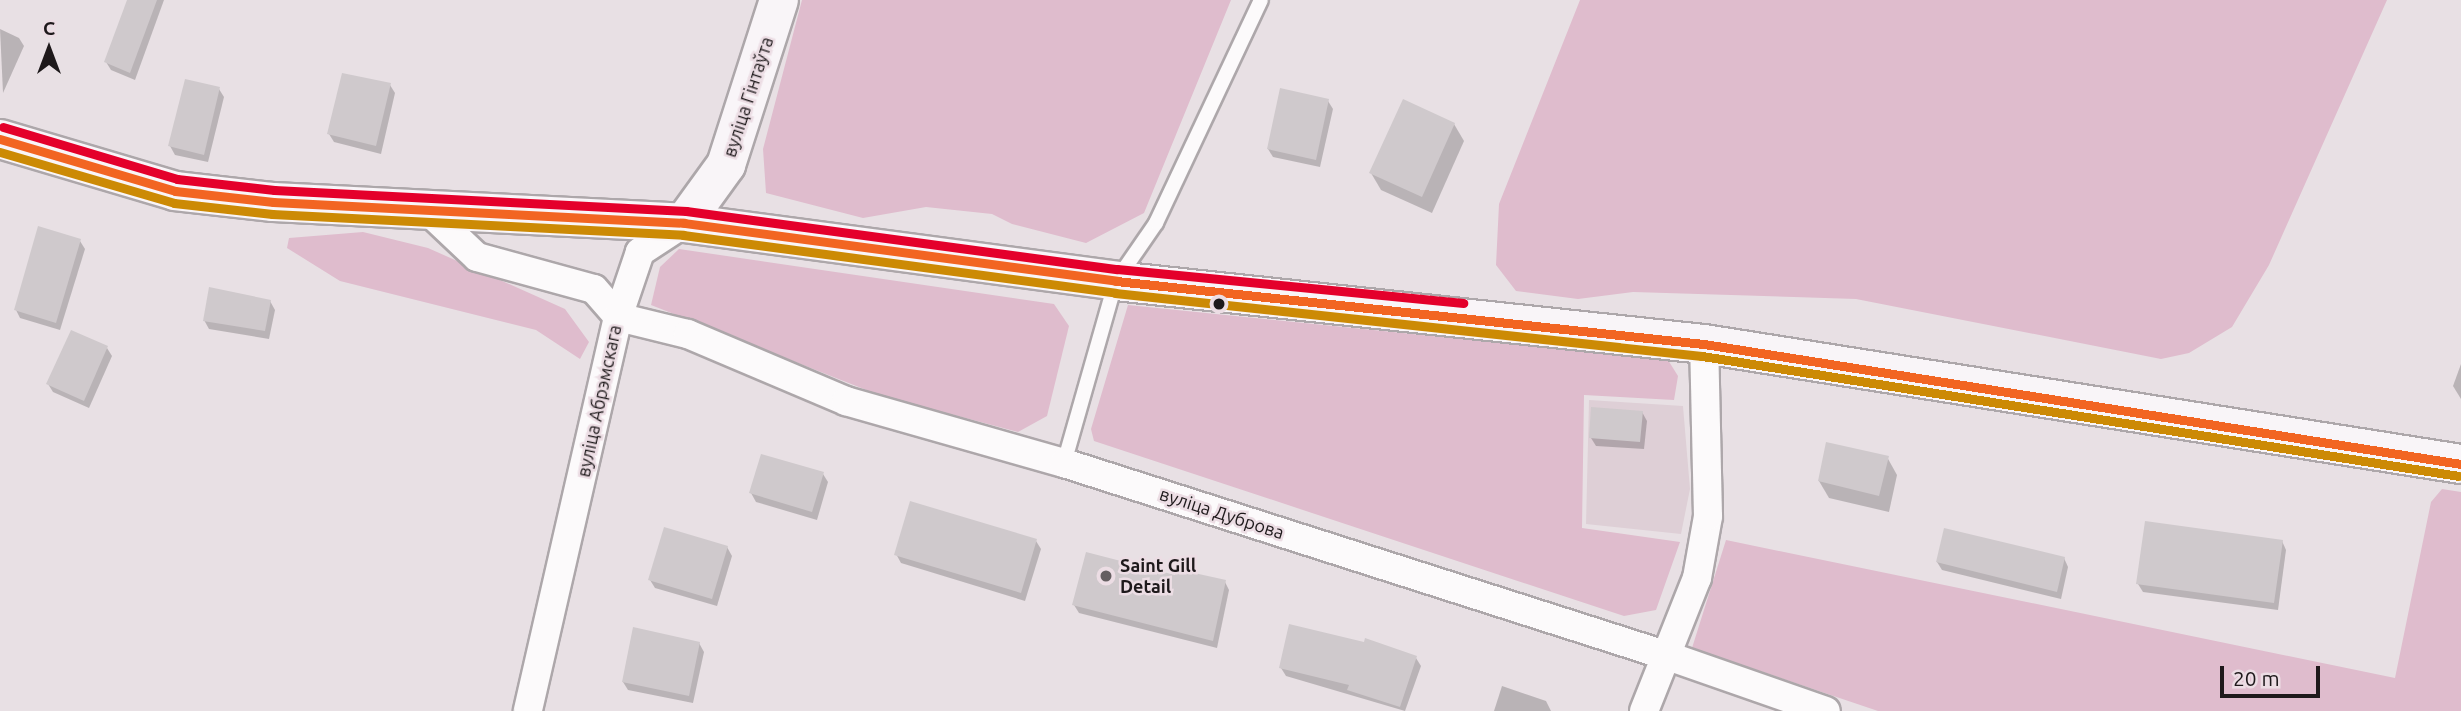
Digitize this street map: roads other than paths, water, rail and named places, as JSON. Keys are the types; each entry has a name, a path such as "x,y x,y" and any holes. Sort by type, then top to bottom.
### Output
{"street":[{"name":"вуліца Гінтаўта","path":"684,223 726,165 779,0"},
{"path":"0,139 175,191 274,202 423,206 684,223 1116,281 1704,344 2461,464"},
{"name":"вуліца Абрэмскага","path":"423,206 477,257 594,289 618,317 528,711"},
{"path":"618,317 640,252 684,223"},
{"name":"вуліца Дуброва","path":"618,317 688,334 846,401 1064,463 1668,656 1826,711"},
{"path":"1644,711 1697,578 1708,516 1704,344"}],"lane":[{"path":"1064,463 1116,281 1156,223 1261,0"}],"place":[{"name":"Saint Gill Detail","path":"1106,576"}]}
